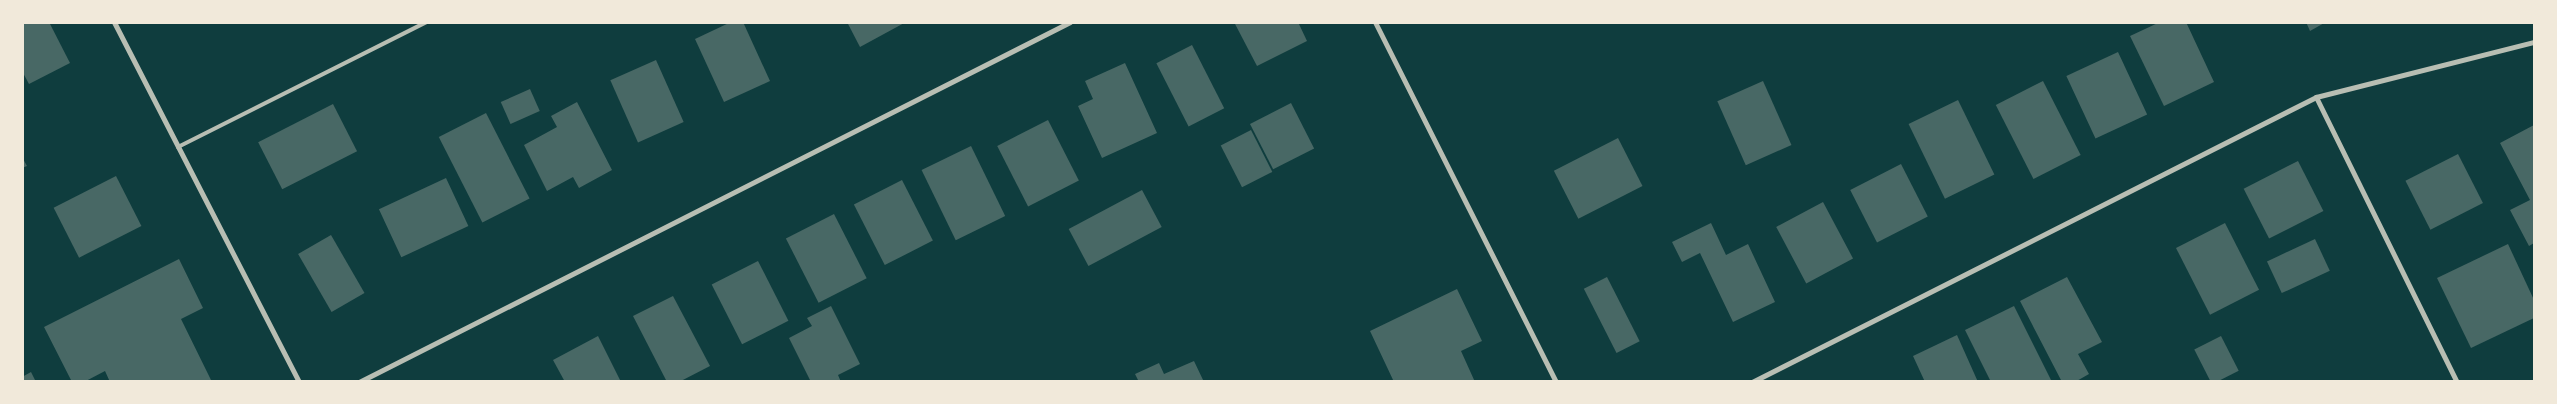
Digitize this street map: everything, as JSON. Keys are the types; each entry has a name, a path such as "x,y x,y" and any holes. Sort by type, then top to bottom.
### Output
{"street":[{"path":"114,22 299,382"},
{"path":"359,382 1070,22"},
{"path":"1375,22 1556,382"},
{"path":"1752,382 2316,97 2534,42"},
{"path":"2316,97 2457,382"}],"lane":[{"path":"178,147 427,22"}],"building":[{"path":"22,22 49,22 70,63 29,84 22,71"},
{"path":"731,22 743,22 770,81 724,102 695,39"},
{"path":"847,22 906,22 860,47"},
{"path":"1234,22 1298,22 1307,41 1257,66"},
{"path":"2160,22 2186,22 2214,82 2164,106 2130,36"},
{"path":"2306,22 2326,22 2310,31"},
{"path":"1192,45 1224,108 1189,126 1156,63"},
{"path":"2118,52 2147,115 2096,139 2066,76"},
{"path":"656,60 684,122 638,142 610,80"},
{"path":"1125,63 1157,133 1102,158 1078,106 1093,99 1085,81"},
{"path":"1763,81 1791,145 1746,165 1717,101"},
{"path":"2043,81 2081,155 2033,179 1996,105"},
{"path":"530,89 540,111 511,124 501,102"},
{"path":"1958,100 1994,175 1945,199 1909,124"},
{"path":"577,102 612,170 579,188 573,177 547,191 524,145 557,127 551,116"},
{"path":"1291,103 1314,148 1273,169 1250,124"},
{"path":"333,104 357,151 282,189 258,142"},
{"path":"486,113 530,199 482,223 439,137"},
{"path":"1048,120 1079,181 1028,206 997,146"},
{"path":"2534,125 2534,243 2529,246 2510,210 2530,200 2500,143"},
{"path":"1251,130 1272,172 1242,187 1221,145"},
{"path":"1618,138 1643,186 1578,219 1554,171"},
{"path":"971,146 1005,216 956,240 922,170"},
{"path":"2458,154 2483,203 2430,230 2405,181"},
{"path":"22,157 27,166 22,168"},
{"path":"2298,161 2323,211 2269,239 2244,189"},
{"path":"1901,164 1928,217 1877,242 1850,190"},
{"path":"116,176 141,226 79,258 54,208"},
{"path":"446,178 468,226 401,257 379,209"},
{"path":"902,180 933,241 885,265 854,205"},
{"path":"1142,190 1162,227 1088,266 1069,229"},
{"path":"1823,202 1853,259 1806,283 1776,227"},
{"path":"834,214 867,278 819,303 786,239"},
{"path":"1711,223 1726,255 1748,244 1775,302 1733,322 1700,253 1682,262 1672,242"},
{"path":"2225,223 2259,290 2210,315 2176,248"},
{"path":"331,235 365,293 332,312 298,254"},
{"path":"2315,239 2330,271 2282,293 2267,261"},
{"path":"2508,244 2534,300 2534,318 2471,348 2437,278"},
{"path":"179,259 203,308 181,319 211,380 110,382 105,371 84,382 72,382 44,327"},
{"path":"758,261 788,321 742,344 712,285"},
{"path":"1607,277 1640,341 1617,353 1584,289"},
{"path":"2067,277 2102,342 2078,354 2089,374 2075,382 2062,382 2020,301"},
{"path":"1457,289 1482,341 1461,351 1475,382 1394,382 1370,331"},
{"path":"673,296 710,366 679,382 667,382 633,316"},
{"path":"831,306 860,364 838,375 841,382 811,382 789,338 812,326 807,318"},
{"path":"2014,306 2052,382 1991,382 1965,330"},
{"path":"1957,335 1978,382 1925,382 1913,356"},
{"path":"598,336 621,382 565,382 553,360"},
{"path":"2221,336 2239,371 2217,382 2211,382 2194,350"},
{"path":"1194,361 1204,382 1139,382 1135,374 1159,363 1164,374"},
{"path":"31,372 36,382 22,382 22,377"}]}
